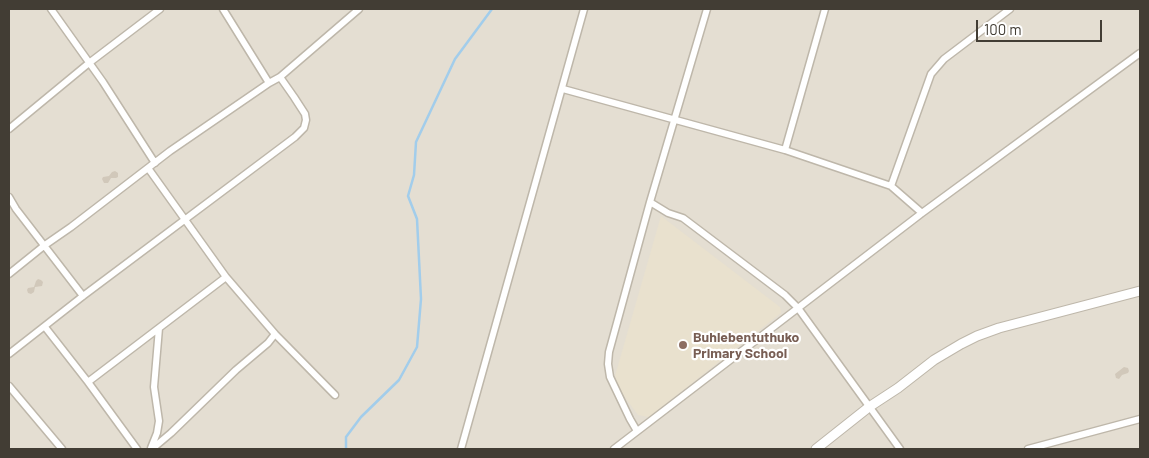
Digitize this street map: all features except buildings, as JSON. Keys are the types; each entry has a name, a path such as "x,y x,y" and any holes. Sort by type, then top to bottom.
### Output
{"street":[{"path":"51,9 156,163"},
{"path":"9,129 89,63 160,9"},
{"path":"223,9 269,83"},
{"path":"9,274 175,147 269,83 280,78 359,9"},
{"path":"461,449 584,9"},
{"path":"637,431 610,377 609,352 650,202 707,9"},
{"path":"785,150 825,9"},
{"path":"891,186 931,74 944,59 1010,9"},
{"path":"614,449 922,213 1140,53"},
{"path":"9,354 304,128 305,114 280,78"},
{"path":"563,89 785,150 891,186 922,213"},
{"path":"148,168 226,276 275,334 335,395"},
{"path":"9,197 16,209 83,296"},
{"path":"650,202 668,213 682,218 785,295 798,308 900,449"},
{"path":"88,382 226,276"},
{"path":"816,449 869,407 898,388 934,360 977,336 999,328 1140,291"},
{"path":"45,327 137,449"},
{"path":"151,449 157,434 159,421 154,387 159,328"},
{"path":"151,449 171,433 236,370 268,343 275,334"},
{"path":"9,386 62,449"},
{"path":"1028,449 1140,419"}],"shaded area":[{"path":"9,9 1140,9 1140,449 9,449"},
{"name":"Buhlebentuthuko Primary School","path":"661,216 780,307 781,313 649,417 638,415 618,388 615,376"}],"waterway":[{"path":"346,449 346,437 361,417 399,380 417,347 421,299 417,219 408,196 414,175 416,142 455,59 492,9"}],"place":[{"name":"Buhlebentuthuko Primary School","path":"683,345"}]}
